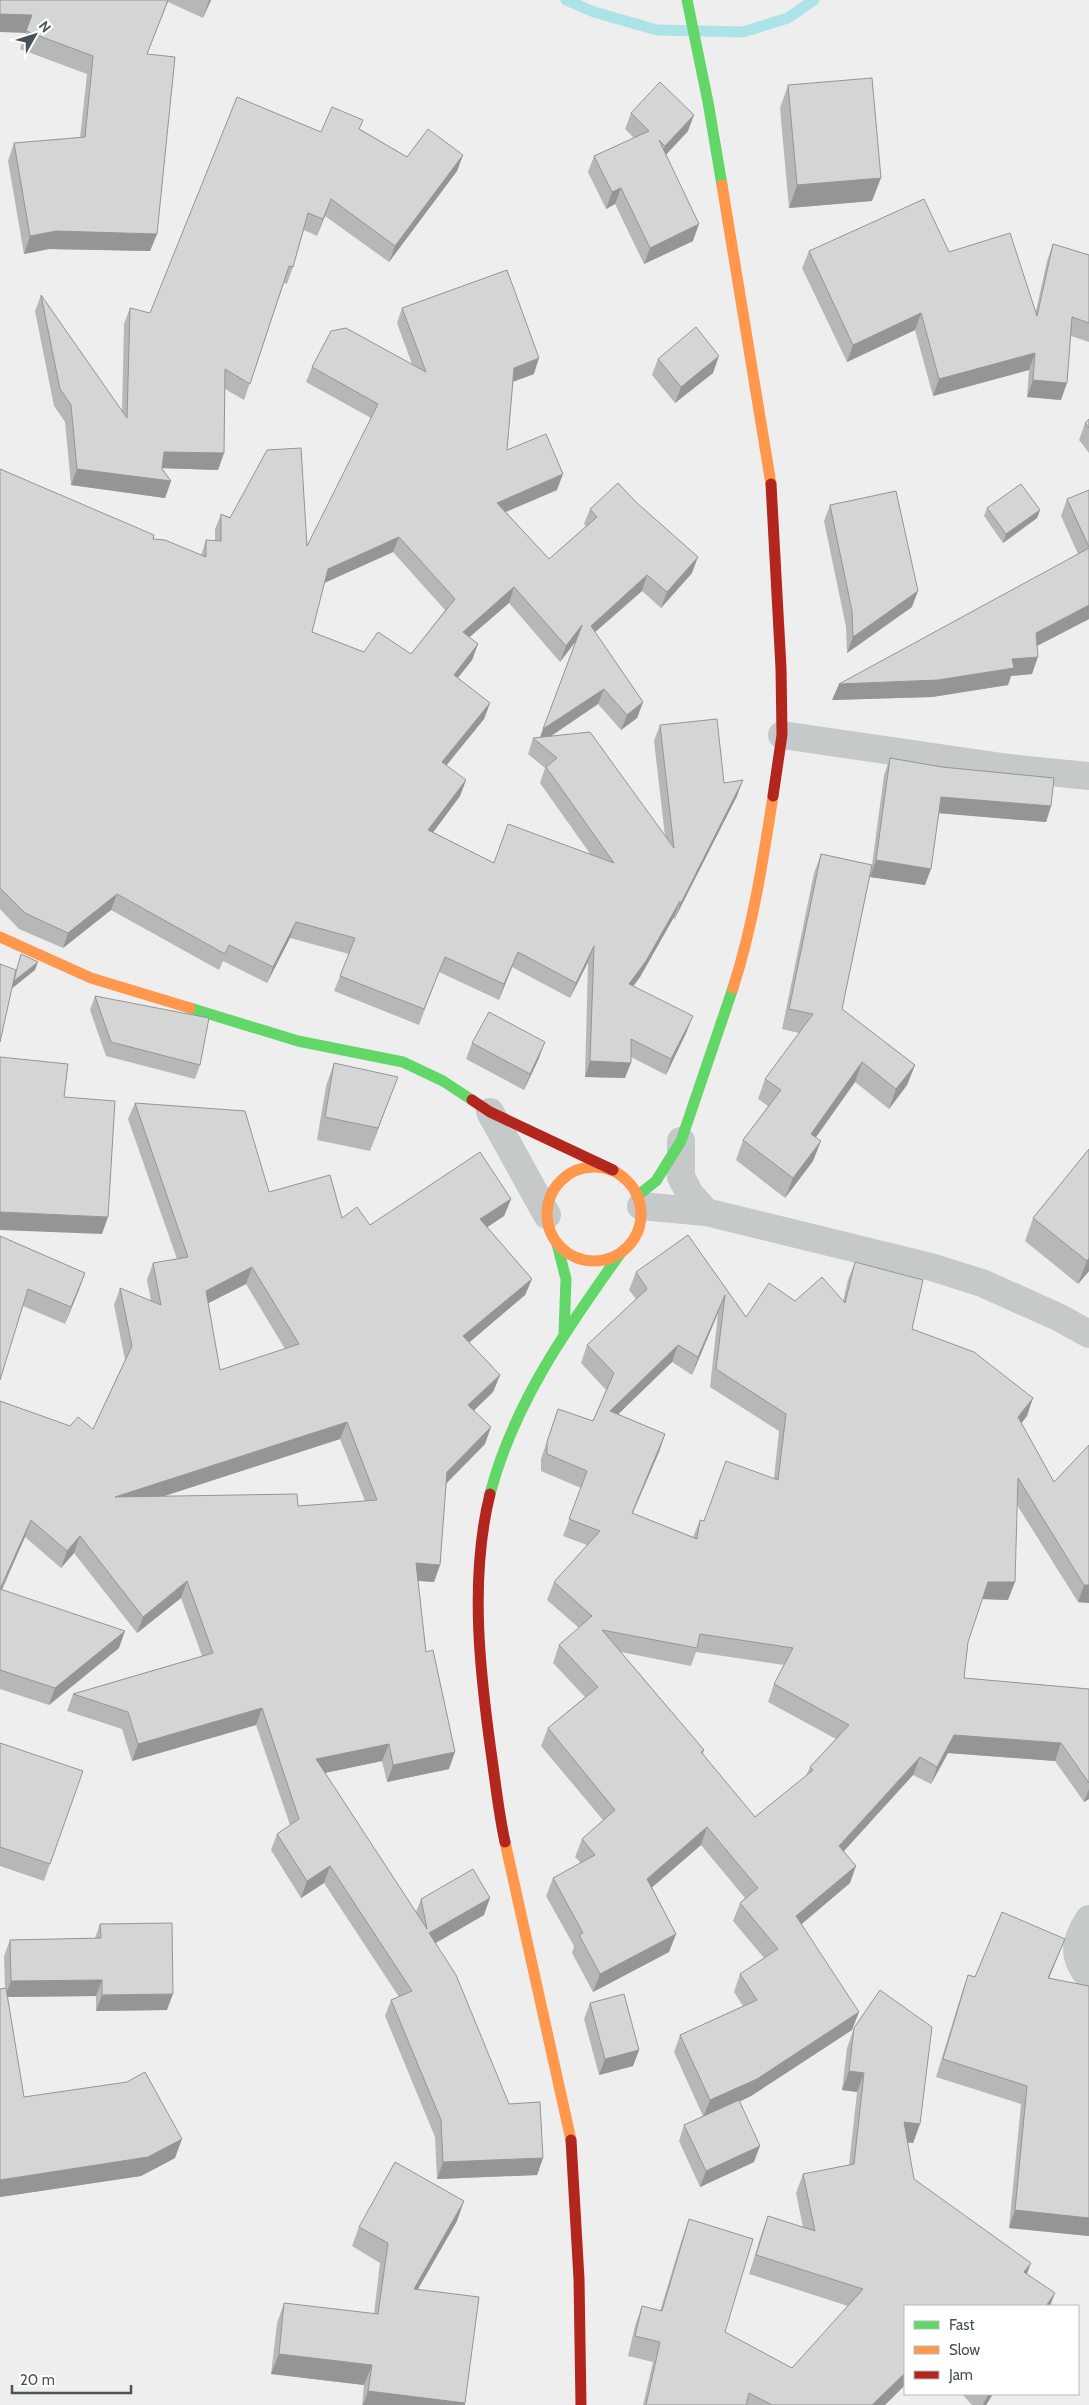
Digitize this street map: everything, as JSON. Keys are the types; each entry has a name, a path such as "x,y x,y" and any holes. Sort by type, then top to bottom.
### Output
{"street":[{"path":"639,1201 656,1181 681,1141 746,947 764,856 782,735 781,668 771,487 708,102 688,2"},
{"path":"782,735 1009,768 1089,776"},
{"path":"0,937 91,978 298,1041 403,1062 443,1081 490,1112 613,1170 626,1179 639,1201 642,1222 637,1236 628,1249 615,1258 600,1262 584,1261 569,1255 557,1244"},
{"path":"490,1112 547,1215"},
{"path":"681,1141 680,1177 690,1194 706,1212"},
{"path":"564,1332 566,1279 557,1244 549,1230 547,1215 549,1199 556,1185 568,1174 582,1168 598,1166 613,1170"},
{"path":"639,1201 706,1212 931,1267 982,1283 1058,1317 1089,1334"},
{"path":"581,2405 578,2279 571,2130 503,1832 481,1682 479,1578 483,1522 496,1470 524,1404 564,1332 620,1254"},
{"path":"1089,1919 1077,1938 1077,1954 1089,1977"}],"building":[{"path":"0,0 168,0 147,54 175,57 157,234 56,231 30,236 14,143 85,137 93,56 26,31 32,15 0,14"},
{"path":"872,78 881,178 797,185 788,85"},
{"path":"660,82 694,115 665,146 659,140 699,224 650,248 621,188 612,192 594,156 649,131 631,113"},
{"path":"237,97 321,132 332,107 363,120 359,129 407,157 428,129 463,155 395,246 331,199 323,219 308,213 293,267 289,266 250,384 225,369 224,453 164,452 162,469 171,481 77,469 71,405 60,389 41,295 127,418 130,308 150,313"},
{"path":"924,199 949,252 1010,233 1037,316 1053,244 1089,255 1089,323 1072,317 1067,383 1033,380 1035,353 939,379 921,313 853,345 809,251"},
{"path":"507,270 539,358 514,368 507,450 546,434 563,474 497,503 549,559 597,517 590,509 618,483 636,502 698,557 667,592 647,575 591,626 643,702 627,715 604,689 543,729 582,625 566,646 514,587 463,632 478,644 454,675 490,703 442,762 466,780 428,830 494,863 508,824 614,863 546,767 557,758 533,738 590,732 674,848 660,725 717,719 724,783 743,780 680,905 680,901 646,961 629,984 693,1016 671,1059 631,1039 631,1063 590,1061 594,946 576,983 518,952 504,984 445,957 424,1009 340,976 355,938 296,922 273,967 229,945 225,954 117,894 68,933 25,913 0,888 0,469 154,535 153,539 165,540 206,557 206,540 221,541 221,514 230,518 267,450 301,448 307,546 378,404 312,367 331,331 346,328 426,372 402,308","holes":["399,537 455,599 411,654 378,632 364,652 312,632 328,569"]},
{"path":"696,327 719,356 681,387 658,359"},
{"path":"1089,419 1089,428 1085,423"},
{"path":"1021,484 1040,510 1006,534 987,508"},
{"path":"1089,490 1089,547 1067,499"},
{"path":"896,491 918,591 853,637 852,611 830,505"},
{"path":"1089,548 1089,605 1036,633 1038,657 1012,659 1014,668 938,680 839,684"},
{"path":"890,758 942,767 1054,778 1051,806 941,797 931,869 876,860"},
{"path":"821,854 872,865 842,1009 915,1065 896,1089 862,1062 811,1134 821,1141 793,1178 743,1140 781,1090 765,1079 813,1014 789,1009"},
{"path":"21,954 38,962 14,981 16,972"},
{"path":"0,964 16,970 0,1042"},
{"path":"95,996 209,1018 200,1065 111,1042"},
{"path":"489,1012 545,1042 530,1074 472,1043"},
{"path":"0,1057 68,1064 64,1097 115,1101 108,1217 0,1212"},
{"path":"334,1063 398,1077 378,1128 325,1117"},
{"path":"135,1103 245,1111 269,1192 330,1175 342,1218 357,1207 370,1225 480,1152 511,1199 480,1219 532,1279 463,1336 500,1375 468,1405 491,1427 447,1472 440,1565 416,1563 426,1652 433,1650 455,1752 393,1765 389,1744 316,1759 427,1929 421,1899 473,1869 490,1898 429,1933 456,1975 509,2104 540,2102 543,2158 443,2162 441,2120 391,2000 412,1991 330,1866 307,1881 277,1834 299,1819 262,1708 138,1744 128,1712 73,1694 213,1653 187,1581 143,1617 80,1536 67,1551 31,1520 0,1589 0,1401 70,1426 78,1417 93,1429 132,1346 120,1288 161,1305 153,1263 188,1257","holes":["252,1267 299,1344 220,1370 206,1291","347,1422 377,1500 298,1506 297,1494 115,1497"]},
{"path":"1089,1149 1089,1258 1087,1261 1033,1218"},
{"path":"688,1235 746,1317 769,1283 795,1301 822,1277 845,1303 855,1262 923,1280 912,1329 974,1352 1033,1398 1018,1417 1054,1482 1089,1445 1089,1585 1084,1585 1018,1478 1015,1582 988,1582 968,1642 964,1678 1089,1689 1089,1783 1061,1743 954,1735 937,1767 920,1757 839,1846 856,1866 796,1916 859,2012 757,2079 710,2100 680,2035 757,2000 740,1974 778,1949 740,1903 758,1888 707,1827 647,1879 676,1934 600,1974 579,1935 583,1933 553,1878 595,1855 582,1839 615,1810 548,1728 598,1687 559,1645 592,1616 554,1582 600,1531 569,1519 587,1471 547,1454 547,1442 558,1409 593,1421 614,1373 587,1345 647,1289 636,1272","holes":["725,1295 716,1369 786,1414 778,1480 726,1461 704,1521 700,1520 697,1539 632,1513 665,1434 610,1411 678,1345 698,1357","602,1630 697,1648 700,1634 793,1648 774,1684 849,1725 810,1767 813,1770 755,1817 701,1752 704,1750"]},
{"path":"0,1236 85,1273 71,1307 28,1289 0,1380"},
{"path":"0,1589 125,1631 55,1688 0,1670"},
{"path":"0,1743 83,1771 50,1864 0,1847"},
{"path":"1002,1912 1065,1939 1048,1978 1089,1986 1089,2218 1015,2210 1027,2086 943,2059 968,1975 975,1977"},
{"path":"172,1923 173,1994 102,1995 102,1980 11,1981 10,1940 101,1938 100,1924"},
{"path":"6,1988 24,2097 127,2082 145,2072 182,2139 148,2157 0,2180 0,1989"},
{"path":"880,1990 932,2027 920,2124 904,2122 914,2179 1031,2263 1024,2272 1055,2293 1047,2305 904,2305 904,2374 872,2405 772,2405 749,2393 746,2405 646,2405 660,2342 635,2336 642,2306 662,2311 689,2219 753,2239 725,2332 792,2368 863,2289 756,2255 768,2216 815,2231 803,2174 854,2164 864,2073 849,2071 854,2028"},
{"path":"624,1994 639,2050 605,2059 590,2003"},
{"path":"739,2100 760,2146 706,2171 684,2125"},
{"path":"395,2162 464,2201 414,2289 479,2297 465,2403 368,2391 372,2365 279,2354 284,2303 378,2314 388,2243 359,2227"}],"waterway":[{"path":"566,0 594,12 657,30 743,32 788,18 814,0"}],"traffic: fast":[{"path":"687,0 708,102 722,185"},
{"path":"637,1196 656,1181 681,1141 733,988"},
{"path":"190,1008 298,1041 403,1062 443,1081 472,1100"},
{"path":"557,1244 566,1279 564,1333"},
{"path":"490,1494 500,1461 527,1398 562,1339 620,1254"}],"traffic: slow":[{"path":"722,185 771,484"},
{"path":"733,988 752,917 773,796"},
{"path":"0,937 91,978 190,1008"},
{"path":"594,1167 612,1170 627,1181 638,1196 641,1214 638,1232 627,1247 612,1258 594,1261 576,1258 561,1247 550,1232 547,1214 550,1196 561,1181 576,1170 594,1167"},
{"path":"505,1842 571,2140"}],"traffic: jam":[{"path":"771,484 781,668 782,735 773,796"},
{"path":"472,1100 490,1112 613,1170"},
{"path":"490,1494 480,1559 479,1627 484,1694 499,1811 505,1842"},
{"path":"571,2140 579,2279 581,2405"}]}
